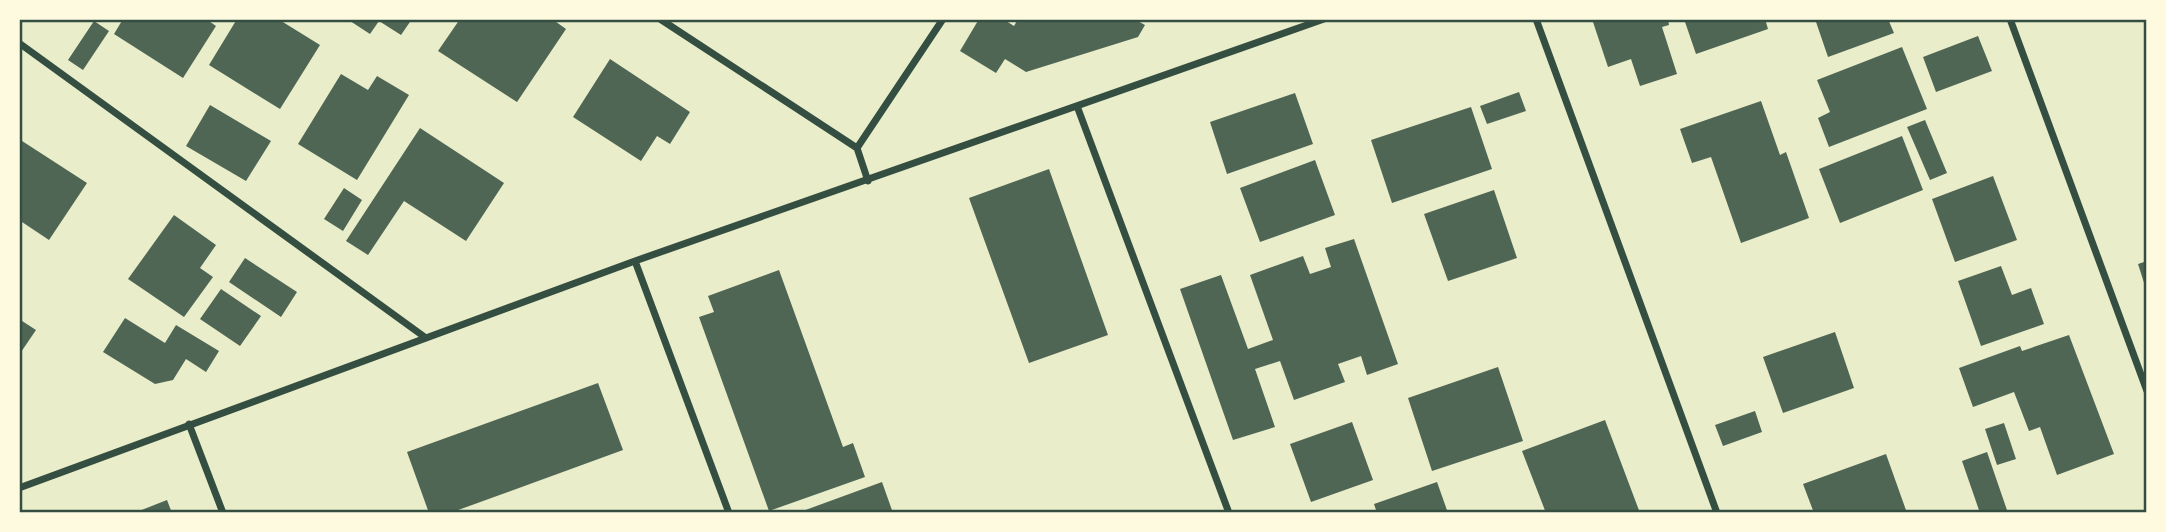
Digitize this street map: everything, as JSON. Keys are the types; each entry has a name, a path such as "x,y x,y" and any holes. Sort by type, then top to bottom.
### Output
{"street":[{"path":"660,19 857,148 868,181"},
{"path":"857,148 943,19"},
{"path":"19,488 635,261 1324,19"},
{"path":"1536,19 1717,513"},
{"path":"2010,19 2147,391"},
{"path":"19,43 426,338"},
{"path":"1077,106 1229,513"},
{"path":"635,261 729,513"},
{"path":"189,424 223,513"}],"building":[{"path":"123,19 206,19 216,26 183,78 114,34"},
{"path":"237,19 278,19 320,45 280,109 209,65"},
{"path":"347,19 412,19 401,35 379,21 370,34"},
{"path":"460,19 552,19 566,29 517,102 438,51"},
{"path":"979,19 1003,19 1014,26 1018,19 1134,19 1145,25 1138,37 1026,72 1005,59 996,73 960,51"},
{"path":"1592,19 1668,19 1669,25 1662,27 1677,74 1640,86 1631,59 1608,67"},
{"path":"1684,19 1765,19 1768,29 1696,54"},
{"path":"1815,19 1888,19 1894,33 1828,57"},
{"path":"94,21 109,31 83,70 68,60"},
{"path":"1978,36 1992,71 1936,92 1923,57"},
{"path":"1902,47 1927,109 1829,147 1818,118 1830,112 1817,80"},
{"path":"610,59 690,112 670,144 657,136 641,161 573,117"},
{"path":"341,74 368,90 377,76 409,95 357,180 298,144"},
{"path":"1519,92 1526,111 1487,124 1480,106"},
{"path":"1295,93 1313,144 1227,174 1210,122"},
{"path":"1761,101 1780,155 1786,152 1809,218 1741,243 1711,157 1692,163 1680,129"},
{"path":"210,105 271,141 246,181 186,146"},
{"path":"1471,107 1492,169 1392,203 1371,140"},
{"path":"1925,120 1947,173 1930,180 1907,127"},
{"path":"420,128 504,183 466,241 404,201 368,255 346,241"},
{"path":"1902,136 1923,190 1840,223 1819,169"},
{"path":"19,139 87,183 49,240 19,220"},
{"path":"1315,160 1335,215 1260,242 1240,188"},
{"path":"1049,169 1108,335 1029,363 969,198"},
{"path":"1993,176 2017,240 1955,262 1932,199"},
{"path":"344,188 362,200 343,231 324,219"},
{"path":"1494,190 1517,258 1448,281 1424,214"},
{"path":"174,215 216,245 200,268 213,277 184,317 128,279"},
{"path":"1354,239 1398,364 1367,375 1361,356 1338,364 1345,382 1294,400 1280,361 1255,369 1275,427 1233,440 1180,289 1221,275 1248,349 1273,340 1250,275 1303,256 1310,274 1331,267 1325,248"},
{"path":"245,258 297,292 281,317 229,282"},
{"path":"2147,261 2147,289 2146,289 2138,264"},
{"path":"2001,266 2012,295 2031,288 2044,324 1981,346 1958,281"},
{"path":"779,270 843,447 853,443 865,477 769,511 699,317 714,312 708,296"},
{"path":"221,289 261,316 240,346 200,319"},
{"path":"125,318 165,343 176,325 219,351 206,372 186,359 173,380 155,384 103,352"},
{"path":"19,319 36,330 19,355"},
{"path":"1835,332 1854,388 1783,413 1763,357"},
{"path":"2069,335 2114,454 2057,475 2040,427 2029,431 2014,392 1973,407 1959,368 2020,346 2022,351"},
{"path":"1498,367 1523,441 1432,471 1408,398"},
{"path":"598,383 623,450 450,513 429,513 407,452"},
{"path":"1755,411 1762,432 1723,446 1715,425"},
{"path":"1605,420 1640,513 1579,513 1578,510 1571,513 1546,513 1522,451"},
{"path":"1352,422 1373,480 1311,502 1290,444"},
{"path":"2004,423 2016,459 1997,465 1985,429"},
{"path":"1987,452 2008,513 1980,513 1962,461"},
{"path":"1886,454 1907,513 1814,513 1803,484"},
{"path":"882,482 893,513 800,513 800,512"},
{"path":"1437,482 1448,513 1377,513 1374,504"},
{"path":"167,500 172,513 134,513"}]}
